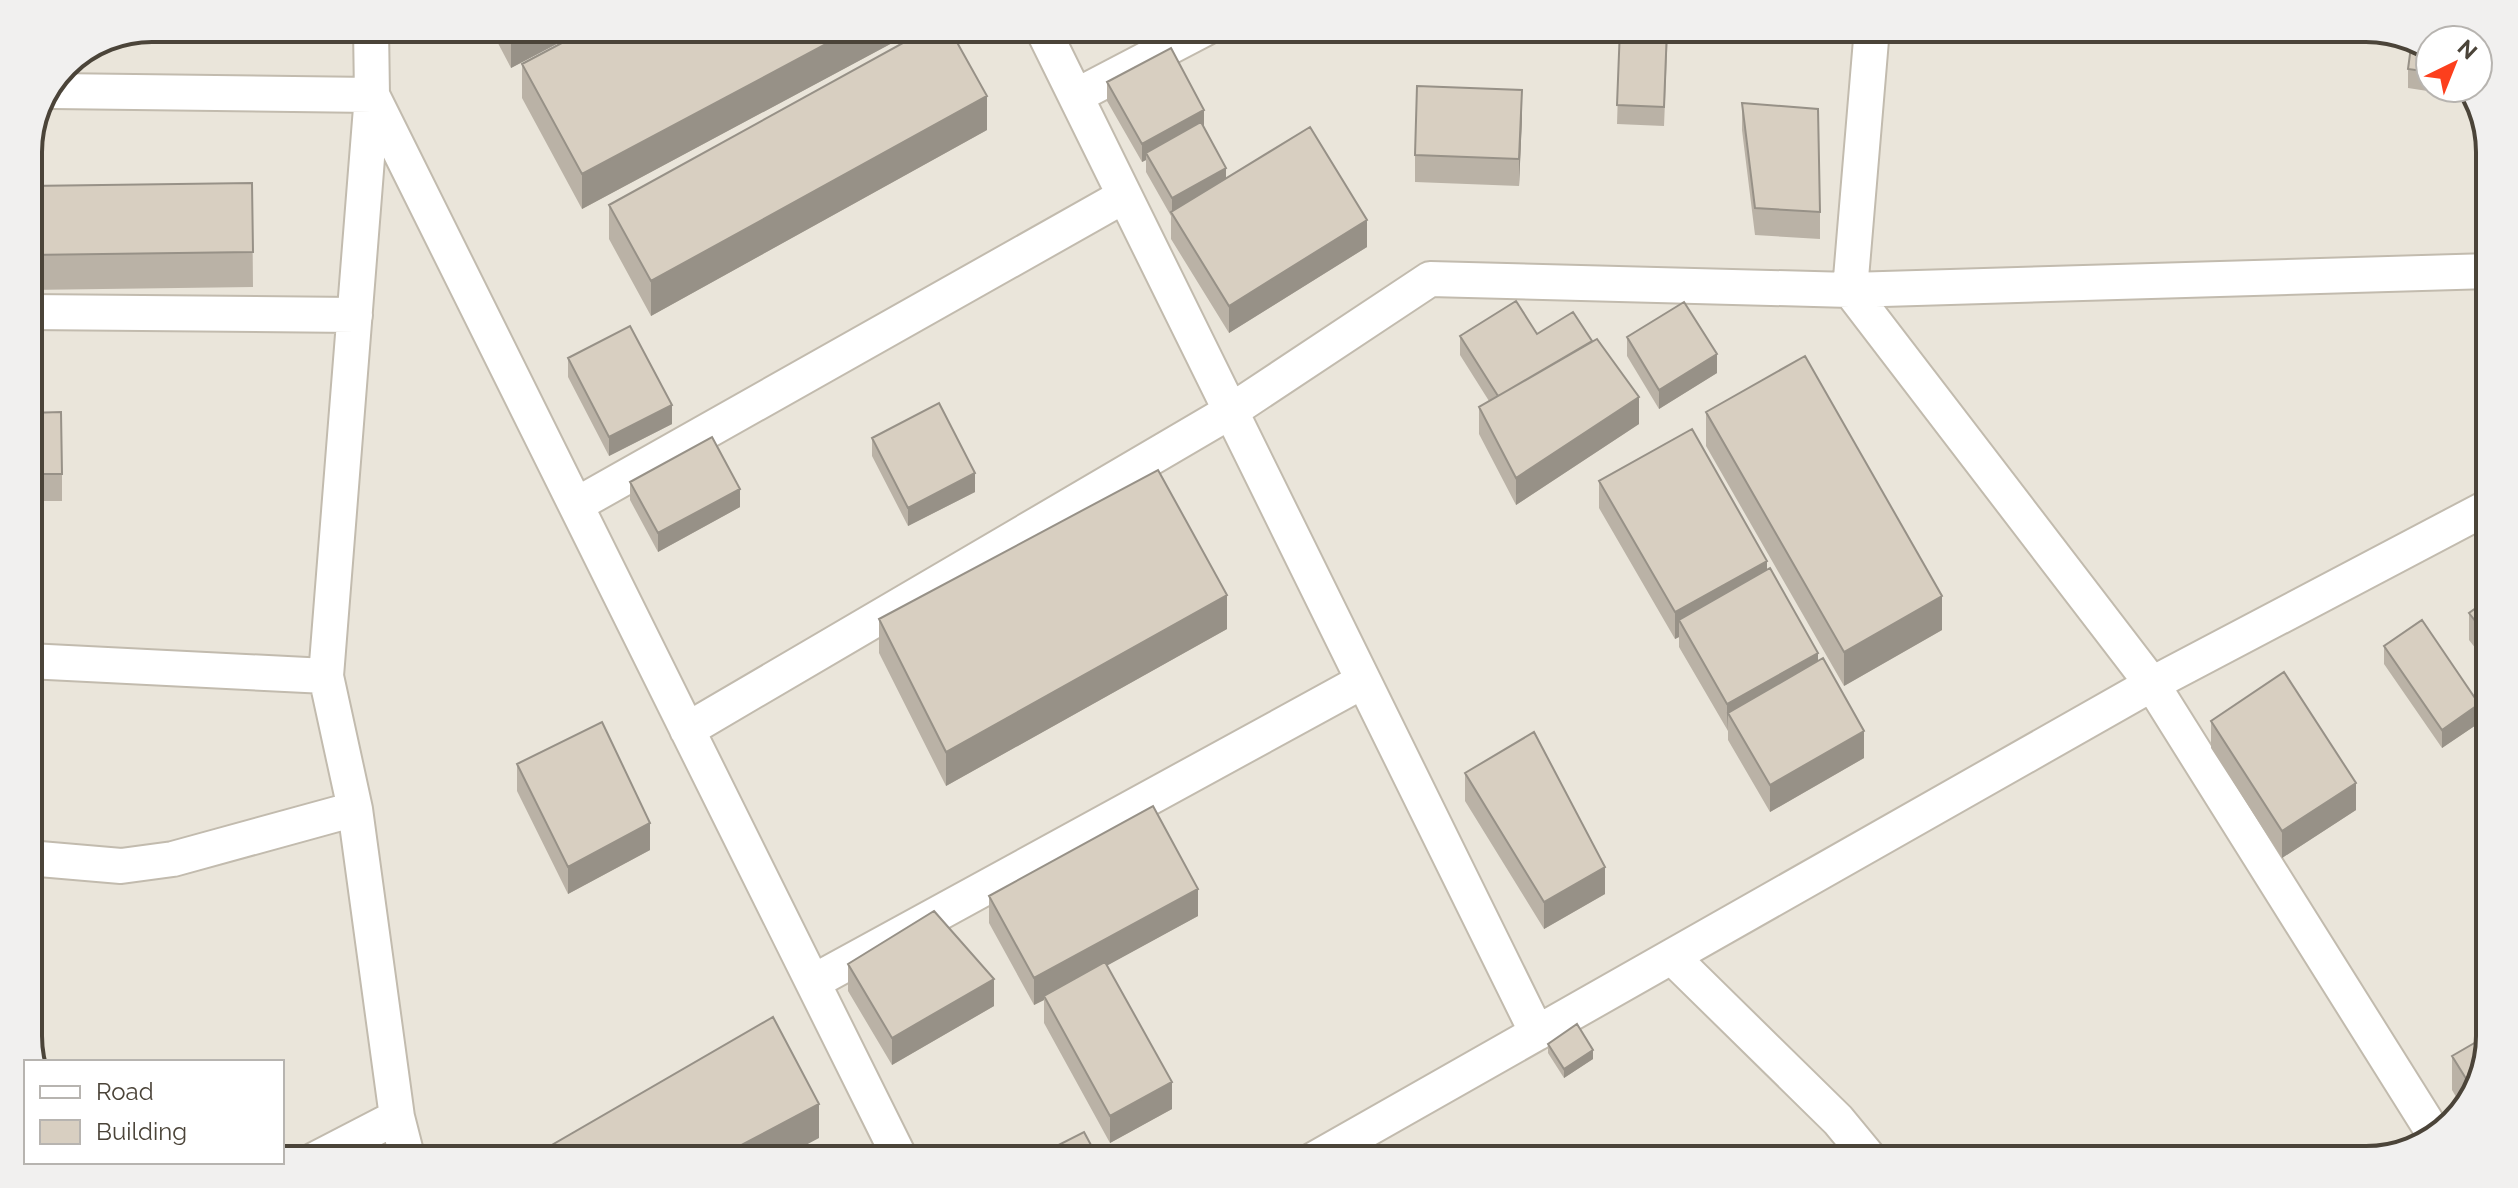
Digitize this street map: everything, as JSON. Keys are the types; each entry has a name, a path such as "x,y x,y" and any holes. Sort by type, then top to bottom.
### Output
{"street":[{"path":"371,42 372,95 326,676 355,809 397,1117 404,1146"},
{"path":"1049,42 1537,1033"},
{"path":"1076,96 1179,42"},
{"path":"1871,42 1850,290 2152,684 2423,1129"},
{"path":"61,91 372,95"},
{"path":"372,95 894,1146"},
{"path":"576,505 1124,196"},
{"path":"687,730 1231,411 1430,279 1850,290 2476,271"},
{"path":"42,312 355,315"},
{"path":"1338,1146 2152,684 2476,513"},
{"path":"42,662 326,676"},
{"path":"813,982 1363,681"},
{"path":"42,859 121,866 173,859 355,809"},
{"path":"1672,957 1838,1120 1859,1146"},
{"path":"341,1146 397,1117"}],"shaded area":[{"path":"152,42 2366,42 2414,53 2414,104 2465,104 2476,145 2476,1036 2474,1057 2461,1091 2438,1119 2414,1135 2366,1146 284,1146 284,1060 45,1060 42,1043 42,145 53,104 65,85 80,69 117,48"}],"building":[{"path":"564,42 830,42 582,174 522,64"},
{"path":"905,42 957,42 987,96 651,281 609,205"},
{"path":"1619,42 1666,42 1664,107 1617,105"},
{"path":"1171,48 1204,110 1142,144 1107,82"},
{"path":"2410,51 2414,53 2414,70 2408,69"},
{"path":"1417,86 1522,90 1519,159 1415,155"},
{"path":"1742,103 1818,109 1820,212 1755,208"},
{"path":"1201,122 1226,168 1172,198 1146,153"},
{"path":"1310,127 1367,220 1229,306 1171,212"},
{"path":"252,183 253,252 42,255 42,186"},
{"path":"1516,301 1537,334 1573,312 1592,341 1498,396 1460,336"},
{"path":"1684,302 1717,354 1659,390 1627,337"},
{"path":"630,326 672,405 609,437 568,358"},
{"path":"1597,339 1639,397 1516,478 1479,407"},
{"path":"1805,356 1942,596 1844,652 1706,412"},
{"path":"939,403 975,473 908,508 872,438"},
{"path":"61,412 62,474 42,474 42,413"},
{"path":"1692,429 1767,561 1675,612 1599,481"},
{"path":"712,437 740,489 658,533 630,482"},
{"path":"1158,470 1227,595 946,752 879,619"},
{"path":"1770,568 1818,653 1727,704 1679,620"},
{"path":"2476,608 2476,622 2469,613"},
{"path":"2422,620 2476,700 2476,706 2442,730 2384,646"},
{"path":"1823,658 1864,731 1770,785 1728,713"},
{"path":"2284,672 2356,783 2282,831 2211,721"},
{"path":"602,722 650,823 568,867 517,764"},
{"path":"1534,732 1605,867 1544,902 1465,773"},
{"path":"1153,806 1198,889 1034,978 989,896"},
{"path":"934,911 994,979 892,1038 848,964"},
{"path":"1105,962 1172,1082 1110,1116 1044,996"},
{"path":"773,1017 819,1104 740,1146 550,1146"},
{"path":"1577,1024 1593,1050 1564,1069 1548,1044"},
{"path":"2475,1042 2467,1080 2452,1056"},
{"path":"1084,1132 1092,1146 1056,1146"}]}
